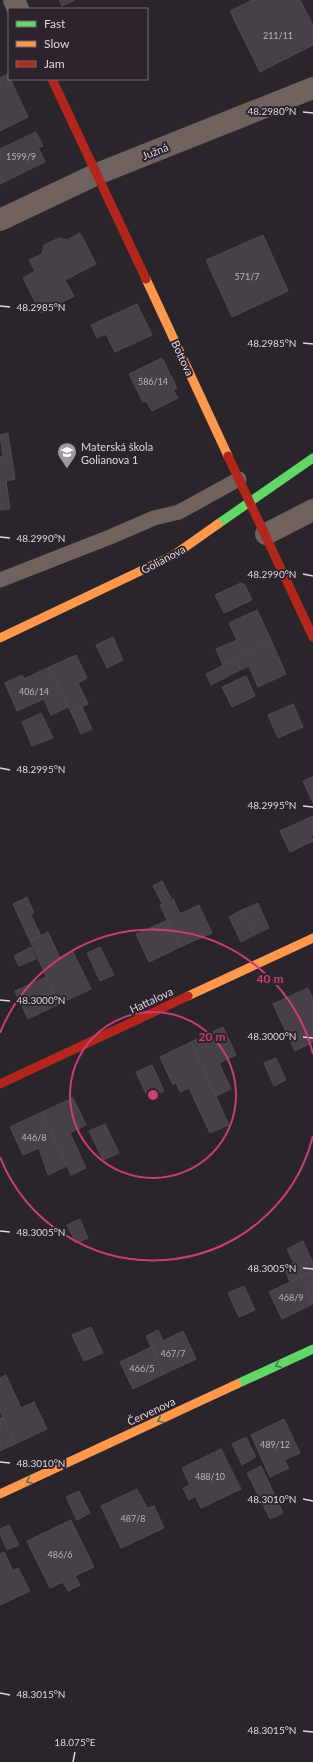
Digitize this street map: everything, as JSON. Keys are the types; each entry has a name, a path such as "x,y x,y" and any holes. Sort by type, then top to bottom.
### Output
{"street":[{"name":"Bottova","path":"52,80 313,637"},
{"name":"Južná","path":"0,220 97,174 313,88"},
{"name":"Golianova","path":"0,638 174,555 313,458"},
{"path":"266,534 313,510"},
{"name":"Hattalova","path":"0,1084 313,938"},
{"name":"Červenova","path":"0,1494 313,1349"}],"lane":[{"path":"0,580 154,518 179,512 239,479"}],"building":[{"path":"59,0 75,0 62,6"},
{"path":"252,0 300,0 313,25 313,45 260,72 230,11"},
{"path":"8,74 8,80 11,80 28,117 0,131 0,78"},
{"path":"36,132 43,146 38,147 45,162 0,184 0,149"},
{"path":"80,233 96,264 65,280 74,296 41,313 23,278 35,271 29,260 42,254 44,245 59,238 67,240"},
{"path":"263,235 288,291 232,317 206,260"},
{"path":"137,304 152,335 115,352 106,334 97,338 91,325"},
{"path":"162,358 177,388 173,390 178,398 152,411 146,401 143,402 129,374"},
{"path":"8,433 15,479 6,481 10,509 0,510 0,457 3,456 0,435"},
{"path":"241,583 245,585 252,600 224,613 215,595"},
{"path":"257,610 272,642 223,665 216,649 237,640 229,623"},
{"path":"113,637 123,660 107,668 96,645"},
{"path":"272,642 286,674 258,687 249,666 240,670 236,659"},
{"path":"76,655 87,678 78,683 88,704 71,712 49,667"},
{"path":"236,659 240,670 211,685 206,674"},
{"path":"49,667 68,707 51,715 44,699 17,711 5,683 22,675 24,679"},
{"path":"246,676 255,696 232,707 222,687"},
{"path":"293,704 303,727 278,738 268,715"},
{"path":"82,707 92,729 81,734 71,712"},
{"path":"41,713 53,738 32,746 22,722"},
{"path":"313,777 313,803 303,781"},
{"path":"313,816 313,835 311,836 313,841 290,852 280,831"},
{"path":"162,881 171,898 162,903 153,886"},
{"path":"27,897 34,913 31,915 41,936 30,941 13,904"},
{"path":"173,899 180,914 199,905 212,933 180,947 160,905"},
{"path":"258,903 269,928 254,935 242,910"},
{"path":"242,910 254,935 241,942 229,917"},
{"path":"168,920 180,947 149,962 136,934"},
{"path":"48,932 60,958 73,952 91,989 59,1004 30,941"},
{"path":"31,947 36,959 19,966 14,956"},
{"path":"100,947 114,975 100,981 87,953"},
{"path":"46,977 59,1004 28,1019 15,991"},
{"path":"308,988 313,999 313,1042 295,1051 273,1004"},
{"path":"223,1027 236,1055 219,1063 231,1089 216,1096 191,1042"},
{"path":"191,1042 229,1125 210,1133 189,1088 180,1092 176,1083 173,1085 160,1057"},
{"path":"276,1058 286,1080 274,1086 264,1063"},
{"path":"152,1065 164,1091 148,1098 136,1072"},
{"path":"73,1098 86,1125 70,1133 86,1168 71,1175 42,1112"},
{"path":"42,1112 67,1166 48,1175 39,1148 23,1155 10,1127"},
{"path":"105,1124 119,1153 103,1160 89,1131"},
{"path":"80,1219 88,1238 76,1243 67,1225"},
{"path":"303,1241 313,1263 313,1271 301,1277 287,1249"},
{"path":"294,1263 301,1277 290,1282 284,1268"},
{"path":"313,1271 313,1303 301,1277"},
{"path":"301,1277 313,1304 282,1319 269,1292"},
{"path":"244,1286 255,1310 239,1317 228,1293"},
{"path":"91,1327 103,1353 84,1361 72,1335"},
{"path":"158,1330 163,1341 151,1347 146,1336"},
{"path":"183,1331 196,1359 164,1374 151,1347"},
{"path":"151,1347 164,1374 133,1389 120,1362"},
{"path":"6,1375 21,1408 34,1402 47,1429 15,1444 0,1411 0,1378"},
{"path":"3,1417 15,1444 0,1451 0,1418"},
{"path":"284,1419 300,1453 284,1460 289,1468 270,1477 251,1435"},
{"path":"246,1437 256,1457 242,1465 232,1444"},
{"path":"221,1449 241,1489 201,1508 195,1496 189,1500 183,1488 190,1485 182,1468"},
{"path":"261,1466 283,1513 270,1519 247,1473"},
{"path":"137,1489 147,1508 154,1506 164,1528 121,1548 101,1506"},
{"path":"79,1491 90,1513 77,1520 66,1497"},
{"path":"71,1520 94,1567 75,1576 80,1585 68,1591 63,1582 50,1588 27,1541"},
{"path":"9,1525 19,1545 7,1550 0,1534 0,1529"},
{"path":"4,1552 13,1571 18,1568 30,1591 0,1605 0,1554"}],"traffic: fast":[{"path":"218,524 313,458"},
{"path":"237,1384 313,1349"}],"traffic: slow":[{"path":"146,279 228,456"},
{"path":"0,638 174,555 218,524"},
{"path":"188,996 313,938"},
{"path":"0,1494 237,1384"}],"traffic: jam":[{"path":"52,80 146,279"},
{"path":"228,456 313,637"},
{"path":"0,1084 188,996"}],"place":[{"name":"Materská škola Golianova 1","path":"67,469"}]}
